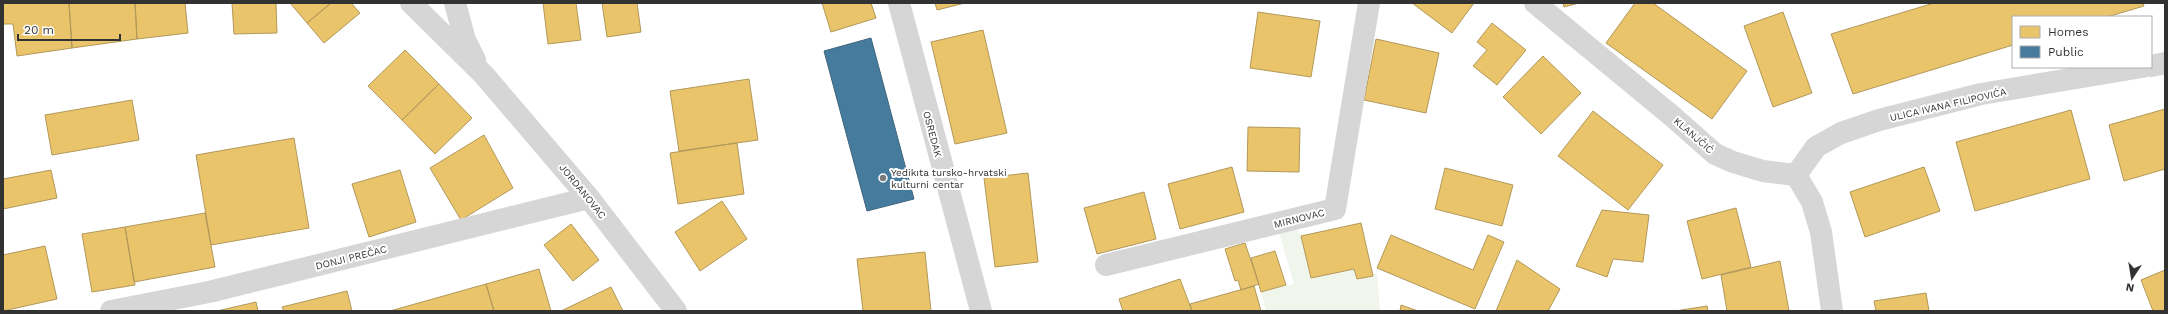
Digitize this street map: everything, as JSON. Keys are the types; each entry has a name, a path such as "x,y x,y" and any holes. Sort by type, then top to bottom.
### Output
{"street":[{"name":"JORDANOVAC","path":"411,3 484,75 589,198 676,311"},
{"name":"JORDANOVAC","path":"455,3 465,40 484,75"},
{"name":"OSREDAK","path":"899,3 981,311"},
{"name":"MIRNOVAC","path":"1106,265 1335,209 1369,3"},
{"name":"KLANJČIĆ","path":"1535,3 1672,116 1715,154 1733,162 1763,171 1796,175"},
{"path":"2152,66 2165,63"},
{"name":"ULICA IVANA FILIPOVIĆA","path":"1796,175 1816,147 1841,133 1879,120 1981,94 2136,68"},
{"path":"1796,175 1812,202 1821,232 1832,311"},
{"name":"DONJI PREČAC","path":"111,311 209,292 589,198"}],"shaded area":[{"path":"1297,228 1301,236 1311,278 1354,269 1357,279 1377,273 1380,311 1266,311 1261,292 1294,284 1279,232"}],"building: Homes":[{"path":"3,3 69,3 72,48 17,56 13,24 3,24"},
{"path":"69,3 135,3 137,39 72,48"},
{"path":"135,3 185,3 188,33 137,39"},
{"path":"232,3 276,3 277,33 234,34"},
{"path":"290,3 331,3 307,23"},
{"path":"331,3 351,3 360,13 324,43 307,23"},
{"path":"543,3 576,3 581,40 548,44"},
{"path":"602,3 637,3 641,32 607,37"},
{"path":"822,3 871,3 876,18 831,32"},
{"path":"935,3 965,3 937,10"},
{"path":"1412,3 1474,3 1452,33"},
{"path":"1563,3 1579,3 1564,7"},
{"path":"1635,3 1653,3 1747,71 1712,119 1606,43"},
{"path":"1934,3 2143,3 2144,6 2110,16 2012,16 2012,45 1853,94 1831,34"},
{"path":"1258,12 1320,21 1311,77 1250,68"},
{"path":"1783,12 1812,93 1773,107 1744,26"},
{"path":"1492,23 1526,50 1497,85 1473,66 1487,50 1477,42"},
{"path":"983,30 1007,133 955,144 931,42"},
{"path":"1376,39 1439,53 1426,113 1364,100"},
{"path":"405,50 439,84 402,120 368,86"},
{"path":"1543,56 1581,93 1541,134 1503,97"},
{"path":"749,79 758,140 679,151 670,91"},
{"path":"439,84 472,118 435,154 402,120"},
{"path":"132,100 139,140 52,155 45,115"},
{"path":"2165,109 2165,169 2124,181 2109,125"},
{"path":"2071,110 2090,179 1975,211 1956,142"},
{"path":"1593,111 1663,165 1628,210 1558,156"},
{"path":"1248,127 1300,128 1299,172 1247,171"},
{"path":"484,135 513,188 461,220 430,168"},
{"path":"294,138 309,228 211,245 196,155"},
{"path":"737,143 744,194 678,204 670,153"},
{"path":"1232,167 1244,212 1180,229 1168,184"},
{"path":"1924,167 1940,211 1865,237 1850,192"},
{"path":"1445,168 1513,185 1502,226 1435,209"},
{"path":"51,170 57,198 3,209 3,179"},
{"path":"400,170 416,222 369,237 352,184"},
{"path":"1028,173 1038,262 995,267 984,178"},
{"path":"1144,192 1156,239 1097,254 1084,208"},
{"path":"722,201 747,239 700,271 675,232"},
{"path":"1736,208 1751,267 1702,279 1687,221"},
{"path":"1602,210 1649,215 1643,262 1613,259 1607,277 1576,266"},
{"path":"205,213 215,267 134,282 125,227"},
{"path":"1361,223 1373,276 1357,279 1354,269 1311,278 1301,236"},
{"path":"571,224 599,260 573,281 544,245"},
{"path":"125,227 135,285 92,292 82,234"},
{"path":"1391,235 1473,270 1488,235 1504,242 1475,309 1377,268"},
{"path":"1245,243 1259,284 1241,290 1238,280 1235,281 1225,249"},
{"path":"45,246 57,299 3,311 3,255"},
{"path":"1275,251 1286,285 1261,292 1251,258"},
{"path":"925,252 931,311 863,311 857,259"},
{"path":"1517,260 1560,289 1548,311 1496,311"},
{"path":"1780,261 1789,311 1727,311 1721,275"},
{"path":"539,269 551,311 494,311 486,284"},
{"path":"2165,270 2165,311 2153,311 2141,280"},
{"path":"1180,279 1192,311 1123,311 1119,299"},
{"path":"486,284 494,311 390,311"},
{"path":"1254,286 1261,311 1192,311 1190,304"},
{"path":"611,287 623,311 561,311"},
{"path":"347,291 352,311 284,311 282,307"},
{"path":"1926,293 1929,311 1876,311 1874,301"},
{"path":"256,302 258,311 217,311"},
{"path":"1401,305 1418,311 1400,311"},
{"path":"1707,306 1708,311 1675,311"}],"building: Public":[{"path":"871,38 914,199 867,211 824,51"}],"place":[{"name":"Yedikıta tursko-hrvatski kulturni centar","path":"883,178"}]}
